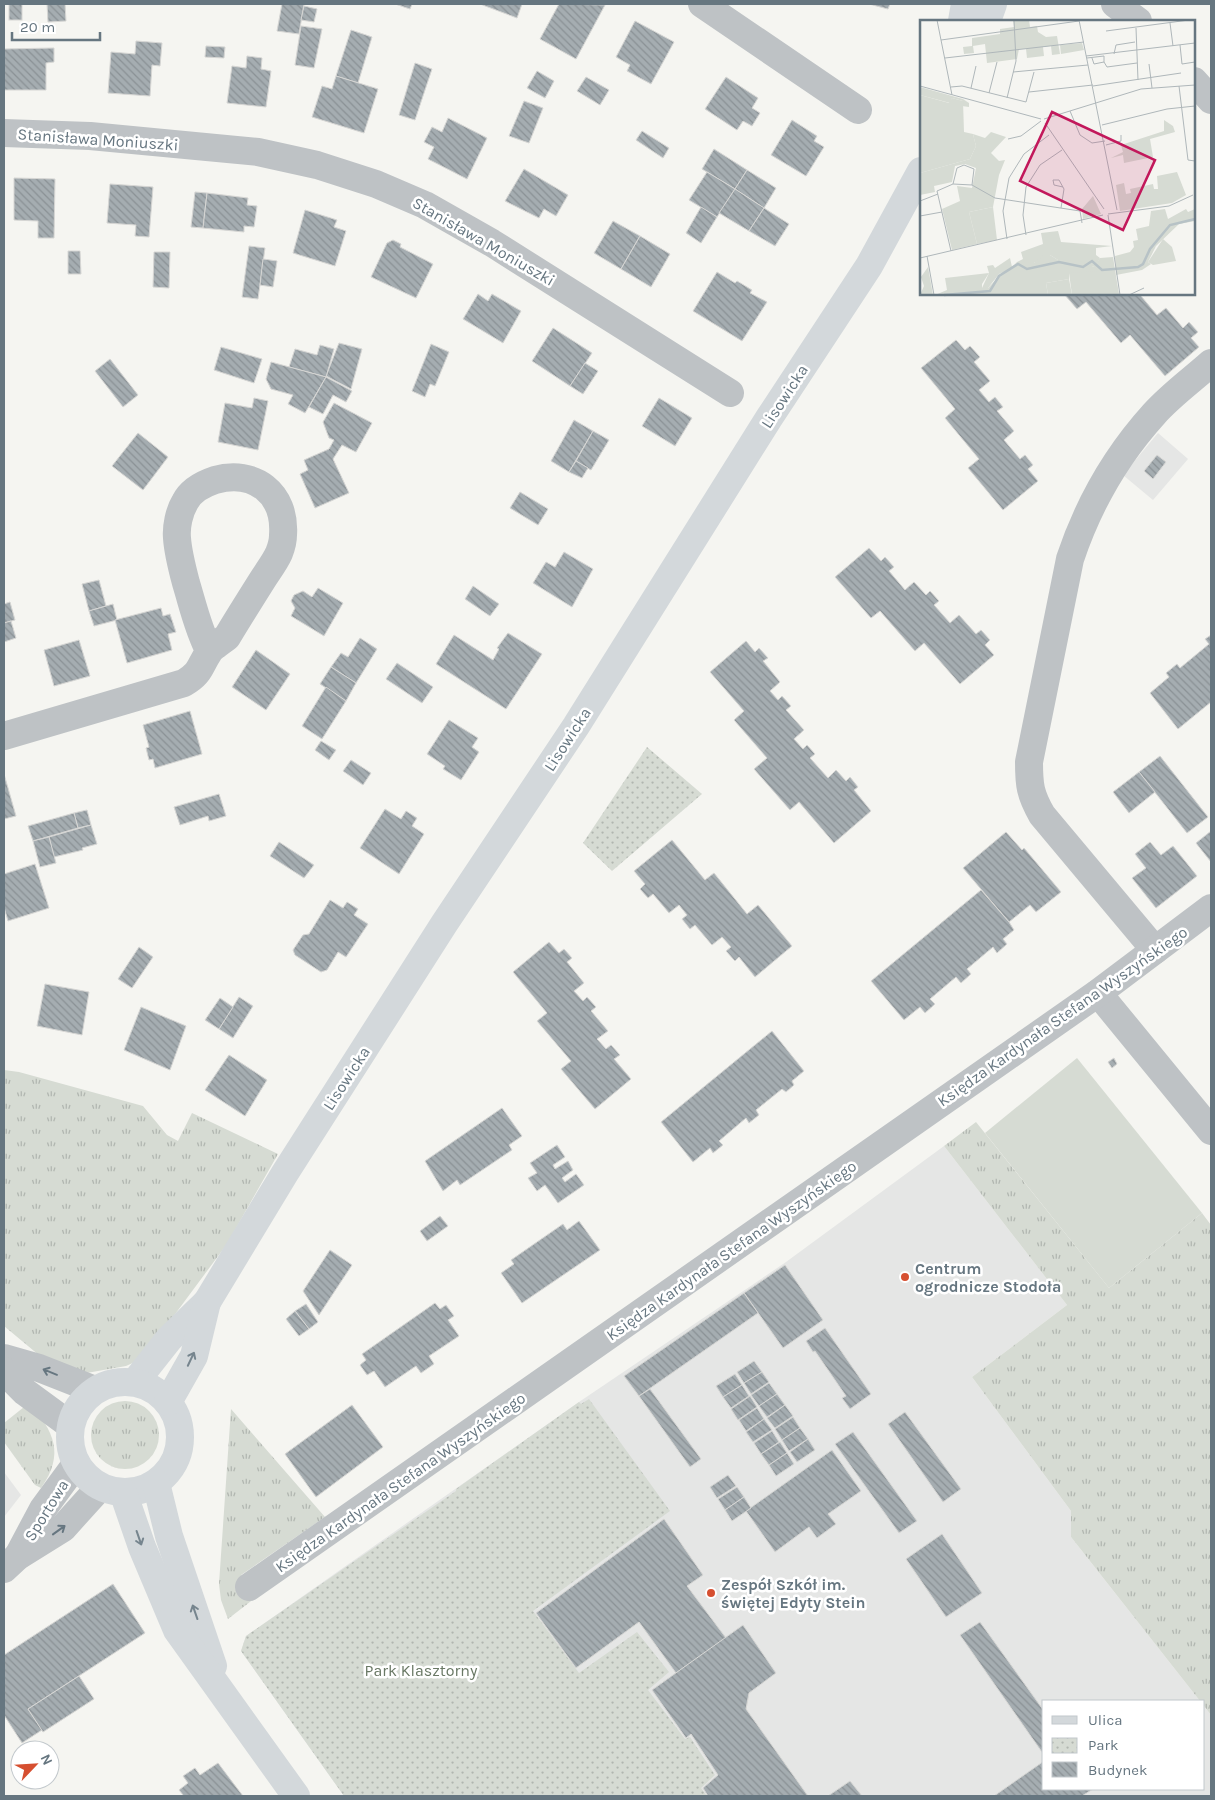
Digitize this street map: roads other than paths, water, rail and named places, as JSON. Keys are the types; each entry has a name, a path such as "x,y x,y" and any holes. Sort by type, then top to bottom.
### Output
{"main road":[{"path":"962,20 965,4"},
{"path":"987,20 993,4"},
{"name":"Lisowicka","path":"135,1382 169,1340 207,1302 433,941 576,726 769,418 869,266 920,173"},
{"name":"Lisowicka","path":"168,1402 194,1356 207,1302"},
{"path":"114,1382 135,1382 153,1389 168,1402 178,1422 180,1445 172,1466 156,1483 140,1490 111,1489 86,1477 76,1464 70,1445 70,1425 79,1405 94,1390 114,1382"},
{"path":"156,1483 169,1536 221,1691"},
{"path":"111,1489 142,1547 177,1630 296,1796"}],"street":[{"path":"702,4 858,110"},
{"path":"1115,4 1138,20"},
{"path":"1128,4 1138,20"},
{"path":"1195,81 1211,100"},
{"name":"Stanisława Moniuszki","path":"4,133 90,136 258,152 317,165 376,184 425,205 492,243 730,393"},
{"path":"1155,950 1042,815 1034,800 1028,782 1029,762 1070,559 1078,536 1104,480 1153,414 1211,363"},
{"path":"4,736 184,683 199,671 209,650 227,637 279,553 283,534 282,516 276,500 267,488 254,480 240,476 207,482 196,489 185,501 179,516 177,537 179,555 200,632 209,650"},
{"name":"Księdza Kardynała Stefana Wyszyńskiego","path":"249,1587 1098,993 1211,908"},
{"path":"1098,993 1211,1131"},
{"path":"4,1358 39,1368 94,1390"},
{"path":"4,1371 25,1392 70,1425"},
{"name":"Sportowa","path":"11,1563 43,1509 76,1464"},
{"name":"Sportowa","path":"11,1563 64,1528 111,1489"}],"place":[{"name":"Centrum ogrodnicze Stodoła","path":"905,1277"},
{"name":"Zespół Szkół im. świętej Edyty Stein","path":"711,1593"}],"park label":[{"name":"Park Klasztorny","path":"421,1670"}]}
